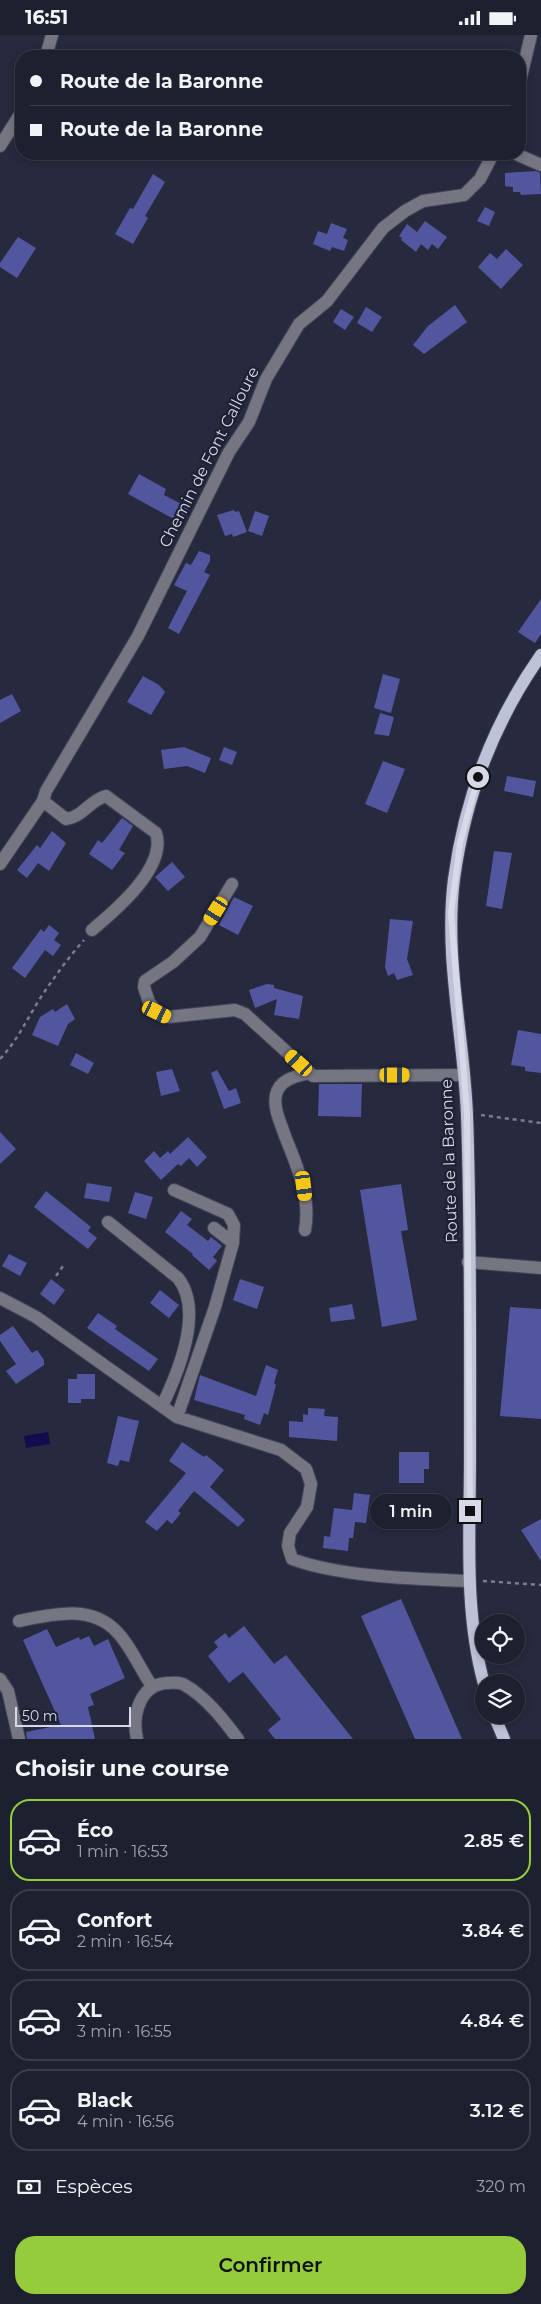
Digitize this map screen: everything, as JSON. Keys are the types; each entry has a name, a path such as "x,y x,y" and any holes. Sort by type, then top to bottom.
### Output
{"main road":[{"name":"Route de la Baronne","path":"481,1674 477,1660 469,1581 467,1113 451,913 460,843 469,803 499,723 522,682 541,655"},
{"path":"498,1724 504,1739"}],"street":[{"path":"48,50 52,35"},
{"path":"526,56 531,35"},
{"path":"0,146 15,122"},
{"path":"526,158 541,165"},
{"name":"Chemin de Font Calloure","path":"0,864 43,801 46,791 138,635 229,452 249,421 266,379 299,324 327,301 383,228 405,211 423,201 464,195 480,179 490,160"},
{"path":"43,801 66,819 76,818 94,802 106,797 156,833 159,843 154,858 139,885 112,914 92,930"},
{"path":"232,884 200,937 173,962 144,981 149,1002 157,1012 168,1017 235,1010 245,1014 313,1076 464,1075"},
{"path":"305,1230 307,1217 304,1186 276,1113 276,1093 287,1079 309,1073"},
{"path":"174,1190 228,1214 234,1225 233,1243 215,1307 177,1417"},
{"path":"108,1222 178,1278 190,1302 189,1329 170,1391 162,1407"},
{"path":"214,1228 233,1243"},
{"path":"468,1262 541,1268"},
{"path":"0,1298 36,1317 177,1417 281,1450 306,1469 311,1484 307,1507 290,1533 288,1546 292,1559 305,1564 344,1571 469,1581"},
{"path":"20,1621 56,1613 84,1614 104,1621 119,1634 152,1686"},
{"path":"0,1679 8,1691 19,1739"},
{"path":"137,1739 135,1729 137,1709 145,1692 159,1683 180,1683 196,1692 238,1739"}],"path":[{"path":"0,1059 19,1036 38,1002 63,965 92,930"},
{"path":"467,1113 541,1123"},
{"path":"56,1276 63,1266"},
{"path":"469,1581 541,1585"}],"shaded area":[{"path":"48,1432 50,1444 26,1448 24,1436"}],"building":[{"path":"536,171 540,173 541,194 521,195 520,192 513,192 513,187 505,186 505,173"},
{"path":"153,174 165,182 145,216 148,218 133,244 115,234 130,208 133,209"},
{"path":"485,207 495,212 489,226 477,221"},
{"path":"425,221 447,237 438,249 432,244 428,250 421,244 416,252 401,240 402,238 399,236 407,224 417,232"},
{"path":"331,223 347,229 343,238 348,240 344,251 332,247 330,251 313,244 318,231 327,234"},
{"path":"18,237 36,248 17,278 0,267 0,263"},
{"path":"506,249 523,265 501,289 478,267 490,253 497,259"},
{"path":"455,305 467,322 424,354 413,345 428,326"},
{"path":"366,307 382,317 372,332 357,323"},
{"path":"341,309 354,317 345,330 333,322"},
{"path":"139,474 166,489 164,495 189,508 181,523 128,494"},
{"path":"234,510 235,512 239,511 247,532 233,537 232,534 225,536 217,515"},
{"path":"255,511 269,516 262,536 248,531"},
{"path":"199,551 210,555 210,561 204,572 210,575 179,634 168,628 187,591 174,585 186,563 191,565"},
{"path":"541,599 541,634 535,643 518,632"},
{"path":"383,674 400,679 391,713 374,708"},
{"path":"143,676 159,685 165,692 151,715 127,702"},
{"path":"12,694 21,711 0,723 0,700"},
{"path":"380,713 394,717 389,736 374,734"},
{"path":"184,747 211,758 205,773 187,766 164,769 161,750"},
{"path":"224,747 237,752 232,765 219,760"},
{"path":"383,761 405,769 387,813 365,804"},
{"path":"507,776 536,781 533,797 504,791"},
{"path":"122,818 133,826 119,850 125,853 112,870 89,854 98,840 102,843"},
{"path":"52,831 66,843 49,871 38,863 27,878 17,870 37,845 40,848"},
{"path":"494,851 512,853 502,909 486,906"},
{"path":"172,862 185,877 168,891 155,877"},
{"path":"234,897 253,906 238,935 219,925"},
{"path":"390,919 413,921 407,959 413,975 397,980 394,973 388,976 385,967"},
{"path":"49,925 59,933 54,940 61,945 53,956 45,950 25,978 12,968 41,929 44,932"},
{"path":"267,984 274,985 274,988 303,996 299,1019 274,1015 277,999 255,1008 249,990"},
{"path":"67,1004 75,1019 68,1024 58,1046 32,1035 40,1017 53,1009 55,1012"},
{"path":"518,1030 541,1034 541,1073 525,1071 525,1067 511,1065"},
{"path":"76,1053 94,1063 88,1074 70,1065"},
{"path":"172,1069 180,1091 161,1096 156,1072"},
{"path":"217,1070 229,1091 236,1088 241,1103 224,1109 211,1073"},
{"path":"319,1084 362,1084 361,1117 318,1116"},
{"path":"0,1132 16,1149 0,1164"},
{"path":"188,1137 207,1157 197,1167 189,1158 181,1166 178,1164 161,1180 144,1161 154,1151 160,1158 168,1151 170,1154"},
{"path":"87,1183 112,1187 109,1202 84,1198"},
{"path":"401,1184 408,1230 401,1231 417,1320 382,1327 360,1190"},
{"path":"46,1191 91,1227 88,1231 97,1238 88,1249 34,1207"},
{"path":"135,1192 153,1197 146,1219 128,1213"},
{"path":"181,1211 192,1219 187,1225 208,1241 211,1237 222,1246 213,1257 217,1261 209,1270 193,1254 165,1232"},
{"path":"9,1254 27,1263 20,1276 2,1266"},
{"path":"51,1279 65,1290 54,1305 40,1294"},
{"path":"240,1279 264,1287 257,1309 233,1300"},
{"path":"160,1290 179,1305 169,1318 150,1303"},
{"path":"352,1304 355,1319 331,1322 329,1308"},
{"path":"510,1307 541,1309 541,1419 500,1416"},
{"path":"98,1313 117,1326 115,1329 158,1359 149,1371 87,1328"},
{"path":"13,1326 32,1353 37,1350 44,1360 44,1365 16,1384 6,1371 16,1364 0,1341 0,1335"},
{"path":"266,1365 278,1370 268,1415 264,1413 260,1425 244,1419 245,1415 194,1400 200,1375 256,1396"},
{"path":"77,1374 95,1374 95,1399 81,1399 81,1403 68,1403 68,1379 77,1379"},
{"path":"308,1408 325,1409 324,1416 338,1417 337,1441 289,1437 289,1421 303,1422 303,1414 308,1415"},
{"path":"118,1416 139,1421 129,1462 120,1460 118,1466 107,1463"},
{"path":"182,1442 204,1457 206,1455 224,1470 210,1487 245,1520 238,1527 194,1491 178,1511 181,1513 172,1524 167,1520 157,1531 145,1522 186,1473 169,1461"},
{"path":"399,1452 429,1452 429,1469 424,1469 424,1483 399,1483"},
{"path":"354,1493 370,1495 366,1523 355,1522 353,1538 349,1538 348,1551 323,1548 324,1536 330,1537 334,1508 352,1510"},
{"path":"541,1519 541,1561 521,1530"},
{"path":"401,1599 462,1739 415,1739 361,1616"},
{"path":"244,1626 274,1664 286,1655 353,1739 275,1739 268,1730 281,1719 243,1672 229,1683 208,1656 218,1647 214,1642 225,1633 229,1638"},
{"path":"47,1629 56,1647 79,1637 80,1640 89,1636 94,1646 108,1639 125,1678 90,1694 94,1705 88,1707 95,1739 27,1739 26,1732 61,1725 23,1640"}],"route":[{"path":"470,1511 467,1113 453,961 451,913 460,843 469,803 478,777"}]}
